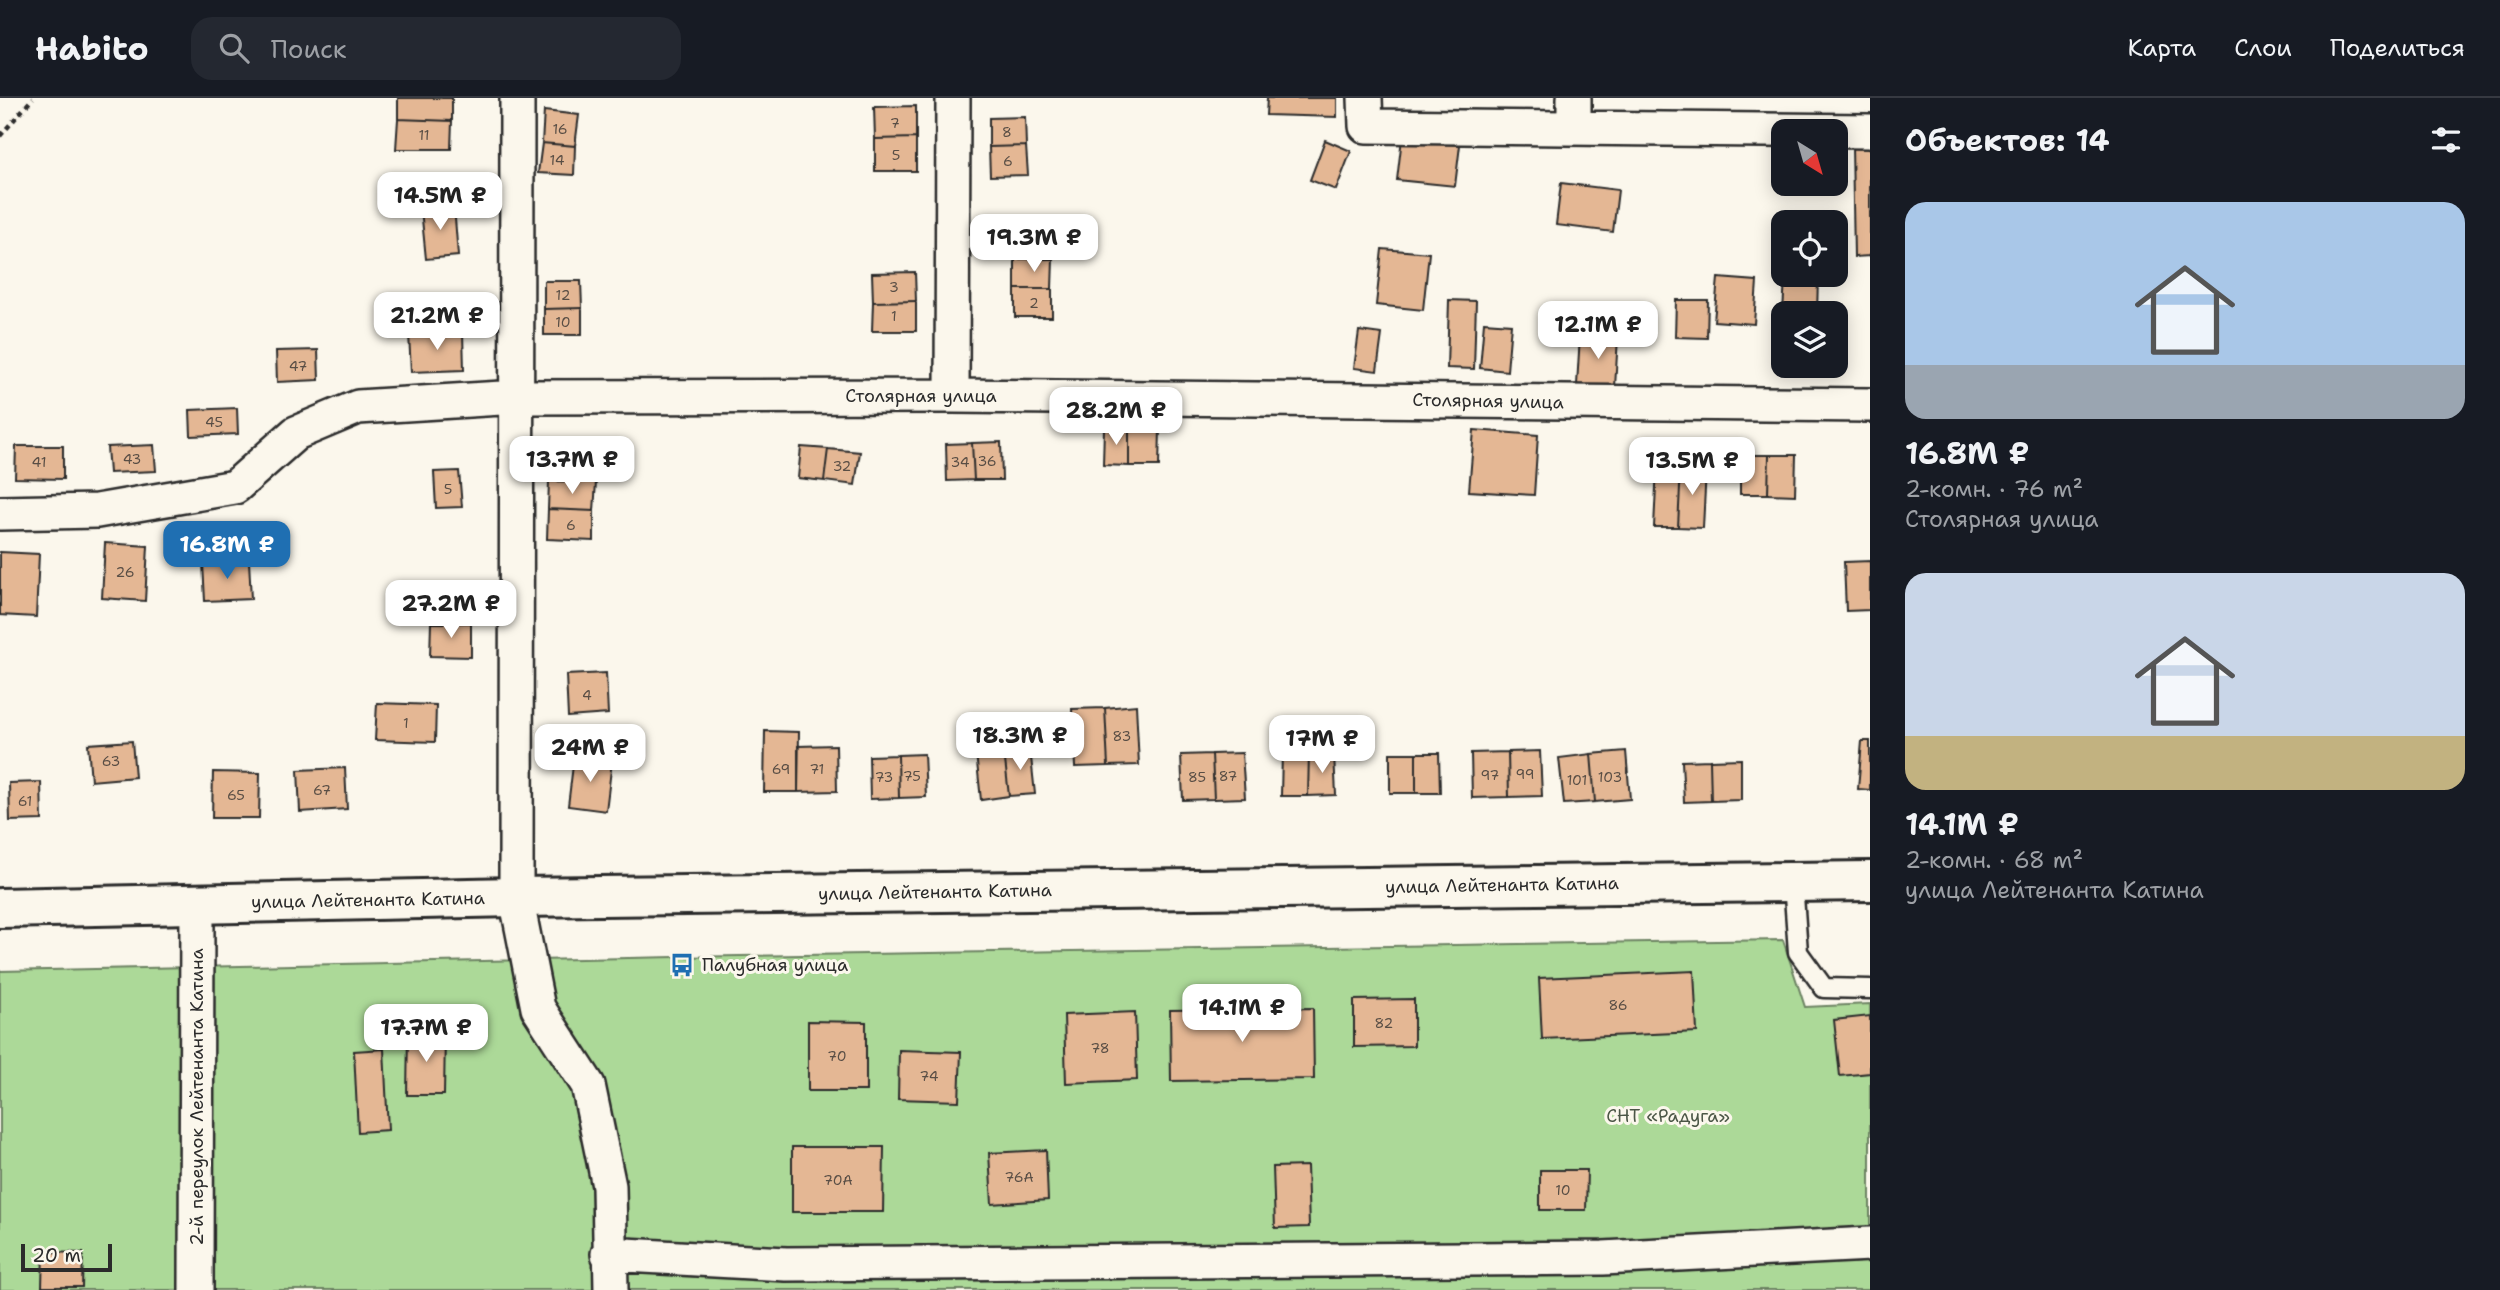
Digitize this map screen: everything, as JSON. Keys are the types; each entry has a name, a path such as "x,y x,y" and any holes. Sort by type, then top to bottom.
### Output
{"street":[{"path":"517,98 516,897 538,1008 588,1085 609,1186 608,1254 611,1290"},
{"path":"952,396 953,98"},
{"path":"1365,98 1366,126 1574,113 1870,131"},
{"name":"Столярная улица","path":"0,513 97,511 235,487 296,433 358,407 518,397 952,396 1870,405"},
{"name":"улица Лейтенанта Катина","path":"0,908 516,897 1870,881"},
{"name":"2-й переулок Лейтенанта Катина","path":"196,1290 197,904"},
{"path":"608,1254 786,1264 1562,1258 1870,1244"}],"lane":[{"path":"1793,882 1798,952 1824,988 1870,989"}],"path":[{"path":"1,133 33,98"}],"green space":[{"name":"СНТ «Радуга»","path":"1783,940 1805,1007 1870,1004 1870,1290 0,1290 0,971 675,957"}],"building":[{"path":"398,98 452,98 452,121 398,119"},
{"path":"1267,98 1337,98 1337,117 1266,115"},
{"path":"916,106 916,138 875,139 874,107"},
{"path":"544,111 579,115 575,146 542,143"},
{"path":"1025,117 1026,146 989,147 989,118"},
{"path":"398,119 452,121 451,149 396,149"},
{"path":"916,138 916,171 875,171 875,139"},
{"path":"1402,138 1460,145 1455,186 1397,180"},
{"path":"1325,140 1351,151 1336,190 1310,180"},
{"path":"542,143 575,146 574,175 538,173"},
{"path":"1026,146 1028,175 990,176 989,147"},
{"path":"1852,146 1870,146 1870,256 1854,257"},
{"path":"1561,183 1618,190 1613,232 1556,225"},
{"path":"454,206 458,256 426,259 421,209"},
{"path":"1382,249 1429,253 1423,310 1376,305"},
{"path":"1015,259 1053,259 1052,289 1015,289"},
{"path":"915,272 916,301 873,302 872,273"},
{"path":"1718,278 1757,281 1754,324 1714,321"},
{"path":"544,281 581,281 582,308 544,309"},
{"path":"1784,287 1818,287 1817,301 1784,301"},
{"path":"1015,289 1052,289 1052,317 1015,317"},
{"path":"1449,300 1476,301 1474,369 1447,368"},
{"path":"1676,300 1708,300 1707,338 1675,337"},
{"path":"916,301 916,331 872,331 873,302"},
{"path":"582,308 582,335 544,335 544,309"},
{"path":"1484,322 1511,324 1507,371 1480,368"},
{"path":"1359,331 1382,334 1377,371 1354,368"},
{"path":"463,332 464,370 411,372 409,334"},
{"path":"1580,335 1618,337 1615,387 1577,385"},
{"path":"318,350 319,380 277,382 276,351"},
{"path":"237,408 238,434 191,436 190,410"},
{"path":"1104,428 1129,429 1129,466 1103,465"},
{"path":"1129,429 1160,429 1159,466 1129,466"},
{"path":"1474,430 1538,435 1534,495 1469,491"},
{"path":"1001,442 1002,480 974,480 972,443"},
{"path":"972,443 974,480 947,481 946,444"},
{"path":"154,445 156,471 109,473 107,447"},
{"path":"16,446 63,446 63,479 15,478"},
{"path":"801,447 828,449 824,481 798,478"},
{"path":"828,449 860,452 855,485 824,481"},
{"path":"1740,455 1769,455 1768,494 1740,494"},
{"path":"1769,455 1796,455 1795,495 1768,494"},
{"path":"1657,466 1681,467 1678,527 1654,527"},
{"path":"1681,467 1706,468 1703,528 1678,527"},
{"path":"459,471 462,507 436,508 434,472"},
{"path":"549,481 596,482 594,511 548,509"},
{"path":"548,509 594,511 594,541 547,539"},
{"path":"105,543 148,546 145,601 102,598"},
{"path":"0,552 39,554 36,617 0,615"},
{"path":"249,561 251,599 205,601 203,563"},
{"path":"1870,561 1870,610 1846,611 1844,562"},
{"path":"431,623 471,623 471,657 430,656"},
{"path":"606,673 608,714 568,717 566,675"},
{"path":"377,703 436,705 435,742 375,740"},
{"path":"1136,705 1139,765 1108,766 1105,708"},
{"path":"1105,708 1108,766 1075,767 1072,709"},
{"path":"765,731 799,732 798,792 764,792"},
{"path":"132,741 135,777 91,781 88,744"},
{"path":"1862,741 1870,741 1870,790 1858,789"},
{"path":"836,745 837,791 798,792 798,746"},
{"path":"1030,748 1035,794 1009,796 1004,751"},
{"path":"1004,751 1009,796 981,800 976,753"},
{"path":"1540,751 1542,796 1509,797 1508,752"},
{"path":"1626,751 1630,799 1595,802 1591,754"},
{"path":"1508,752 1509,797 1472,798 1471,753"},
{"path":"1242,753 1245,798 1214,799 1212,754"},
{"path":"1282,753 1309,753 1308,796 1281,796"},
{"path":"1309,753 1334,754 1336,795 1308,796"},
{"path":"1390,753 1416,753 1416,793 1390,793"},
{"path":"1416,753 1439,753 1440,793 1416,793"},
{"path":"924,754 926,797 899,798 898,755"},
{"path":"1212,754 1214,799 1183,800 1181,755"},
{"path":"1591,754 1595,802 1564,804 1559,758"},
{"path":"898,755 899,798 870,799 869,756"},
{"path":"574,757 612,761 606,811 568,806"},
{"path":"1741,759 1741,800 1711,801 1710,760"},
{"path":"1710,760 1711,801 1684,802 1682,761"},
{"path":"345,768 347,809 300,812 298,770"},
{"path":"213,772 260,773 259,818 212,818"},
{"path":"41,782 42,820 10,821 9,783"},
{"path":"1694,971 1697,1032 1542,1039 1539,978"},
{"path":"1414,999 1414,1046 1354,1047 1354,1000"},
{"path":"1313,1008 1314,1079 1171,1081 1170,1010"},
{"path":"1135,1012 1137,1080 1066,1083 1064,1015"},
{"path":"1870,1016 1870,1073 1840,1076 1834,1020"},
{"path":"808,1021 866,1022 866,1091 808,1091"},
{"path":"408,1034 445,1034 444,1095 407,1095"},
{"path":"384,1049 388,1130 358,1132 354,1051"},
{"path":"899,1050 961,1052 959,1101 898,1099"},
{"path":"792,1147 884,1147 883,1212 792,1212"},
{"path":"1046,1150 1048,1200 992,1204 989,1153"},
{"path":"1307,1166 1309,1227 1275,1228 1273,1167"},
{"path":"1540,1170 1587,1170 1586,1210 1540,1210"},
{"path":"43,1252 83,1253 82,1287 42,1287"}],"place":[{"name":"Палубная улица","path":"682,965"}]}
